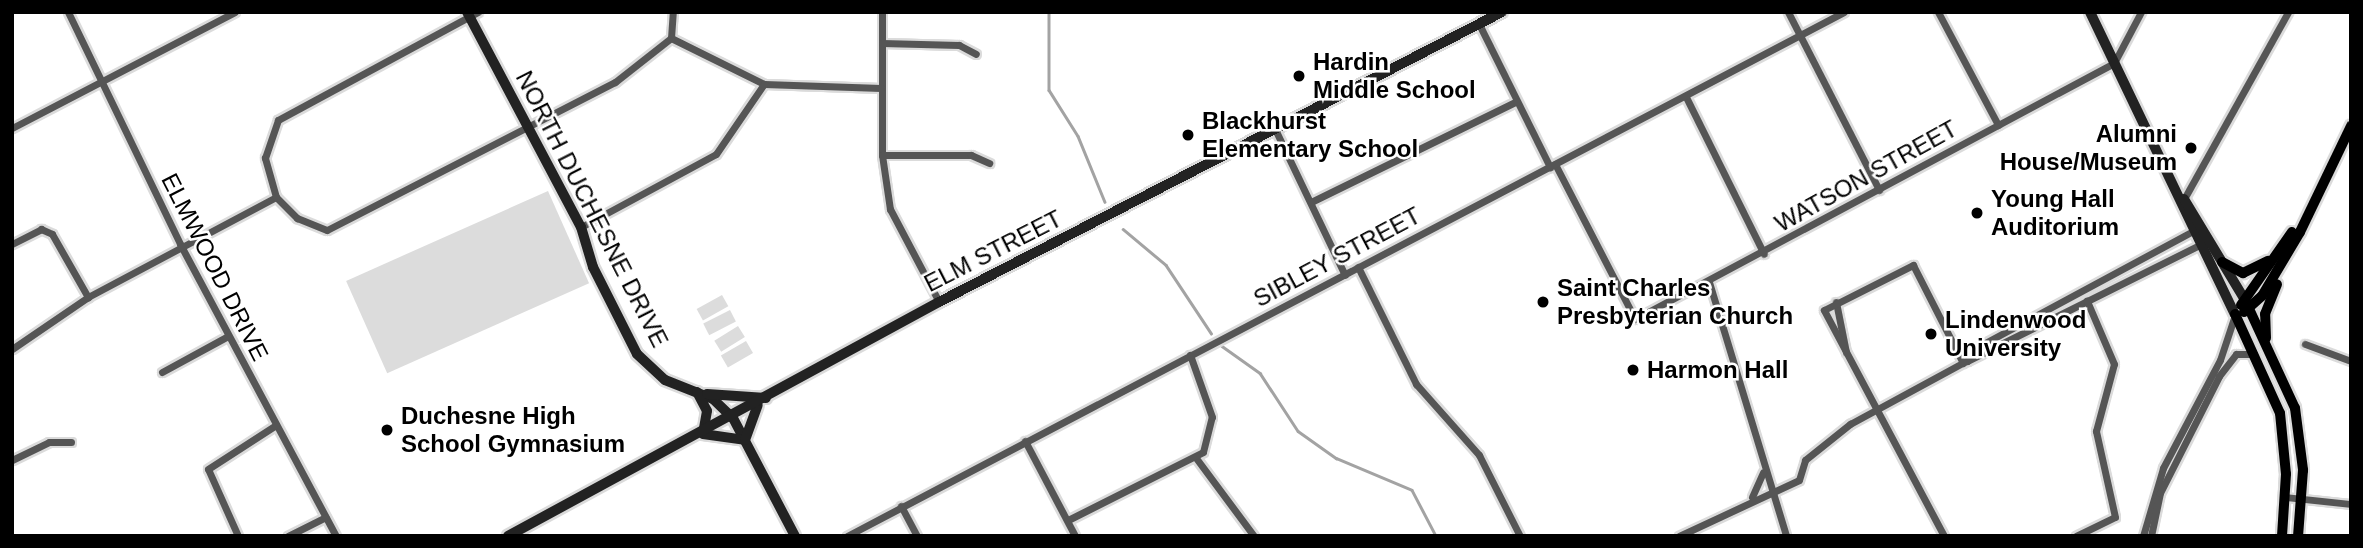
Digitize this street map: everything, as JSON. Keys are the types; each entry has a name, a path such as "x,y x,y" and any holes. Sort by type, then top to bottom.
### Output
{"main road":[{"name":"ELM STREET","path":"508,536 519,533 770,398 939,302 1274,127 1502,12"},
{"path":"2090,12 2183,199 2245,300 2295,408 2302,499 2298,536"},
{"name":"NORTH DUCHESNE DRIVE","path":"472,14 581,227 593,267 637,354 665,380 697,392 733,418 797,534"},
{"path":"2266,345 2268,303 2351,126"},
{"path":"2183,199 2193,231 2280,413 2285,497 2282,536"},
{"path":"2222,261 2243,273 2260,270 2301,228"},
{"path":"2250,312 2301,228"},
{"path":"2235,314 2287,241"},
{"path":"2235,314 2250,312"},
{"path":"697,392 770,398"},
{"path":"697,392 707,411 703,434 745,440 758,404"}],"street":[{"name":"ELMWOOD DRIVE","path":"68,12 99,83 180,244 336,536"},
{"path":"12,128 235,12"},
{"path":"472,14 278,120 265,158 276,197 297,218 327,230 615,82 671,38 673,12"},
{"path":"882,12 882,155 890,209 939,302"},
{"path":"1788,12 1879,190"},
{"name":"SIBLEY STREET","path":"847,536 1844,12"},
{"path":"1938,12 1998,125"},
{"path":"2114,63 2141,12"},
{"path":"2183,199 2288,12"},
{"path":"1479,24 1552,165"},
{"path":"671,38 764,84 881,88"},
{"path":"882,43 959,45 976,54"},
{"name":"WATSON STREET","path":"1552,165 1635,319 1764,254 2114,63"},
{"path":"581,227 716,154 764,84"},
{"path":"1686,97 1764,254"},
{"path":"1311,202 1517,101"},
{"path":"1274,127 1345,275"},
{"path":"882,155 971,155 989,163"},
{"path":"12,349 88,297 180,244 276,197"},
{"path":"12,244 41,229 52,234 88,297"},
{"path":"1965,362 1972,350 2193,231"},
{"path":"1679,536 1752,497 1799,480 1812,453 1875,412 1965,362 2200,245"},
{"path":"1944,536 1824,315 1836,302 1913,265 1965,362"},
{"path":"1358,267 1416,384 1479,455 1520,536"},
{"path":"1709,282 1763,471 1786,536"},
{"path":"2076,536 2115,517 2096,431 2115,364 2087,301"},
{"path":"1836,302 1846,354"},
{"path":"2143,536 2163,468 2226,348 2235,314"},
{"path":"162,372 228,336"},
{"path":"2305,344 2351,361"},
{"path":"2151,536 2160,493 2219,376 2236,354 2254,354"},
{"path":"1068,520 1196,458 1212,417 1190,355"},
{"path":"238,536 208,469 276,425"},
{"path":"1025,441 1075,536"},
{"path":"12,460 49,442 71,442"},
{"path":"1196,458 1254,536"},
{"path":"1752,497 1763,471"},
{"path":"2285,497 2351,504"},
{"path":"901,506 917,536"},
{"path":"288,536 326,517"}],"shaded area":[{"path":"548,191 589,283 387,373 346,281"},
{"path":"722,295 728,306 703,320 697,309"},
{"path":"730,310 736,322 709,335 703,324"},
{"path":"738,326 745,337 721,352 714,341"},
{"path":"746,341 753,353 728,368 721,356"}],"waterway":[{"path":"1049,12 1049,90 1078,136 1105,202"},
{"path":"1123,229 1166,265 1211,333"},
{"path":"1222,346 1260,373 1298,431 1336,458 1412,490 1436,536"}],"place":[{"name":"Hardin Middle School","path":"1299,76"},
{"name":"Blackhurst Elementary School","path":"1188,135"},
{"name":"Alumni House/Museum","path":"2191,148"},
{"name":"Young Hall Auditorium","path":"1977,213"},
{"name":"Saint Charles Presbyterian Church","path":"1543,302"},
{"name":"Lindenwood University","path":"1931,334"},
{"name":"Harmon Hall","path":"1633,370"},
{"name":"Duchesne High School Gymnasium","path":"387,430"}]}
